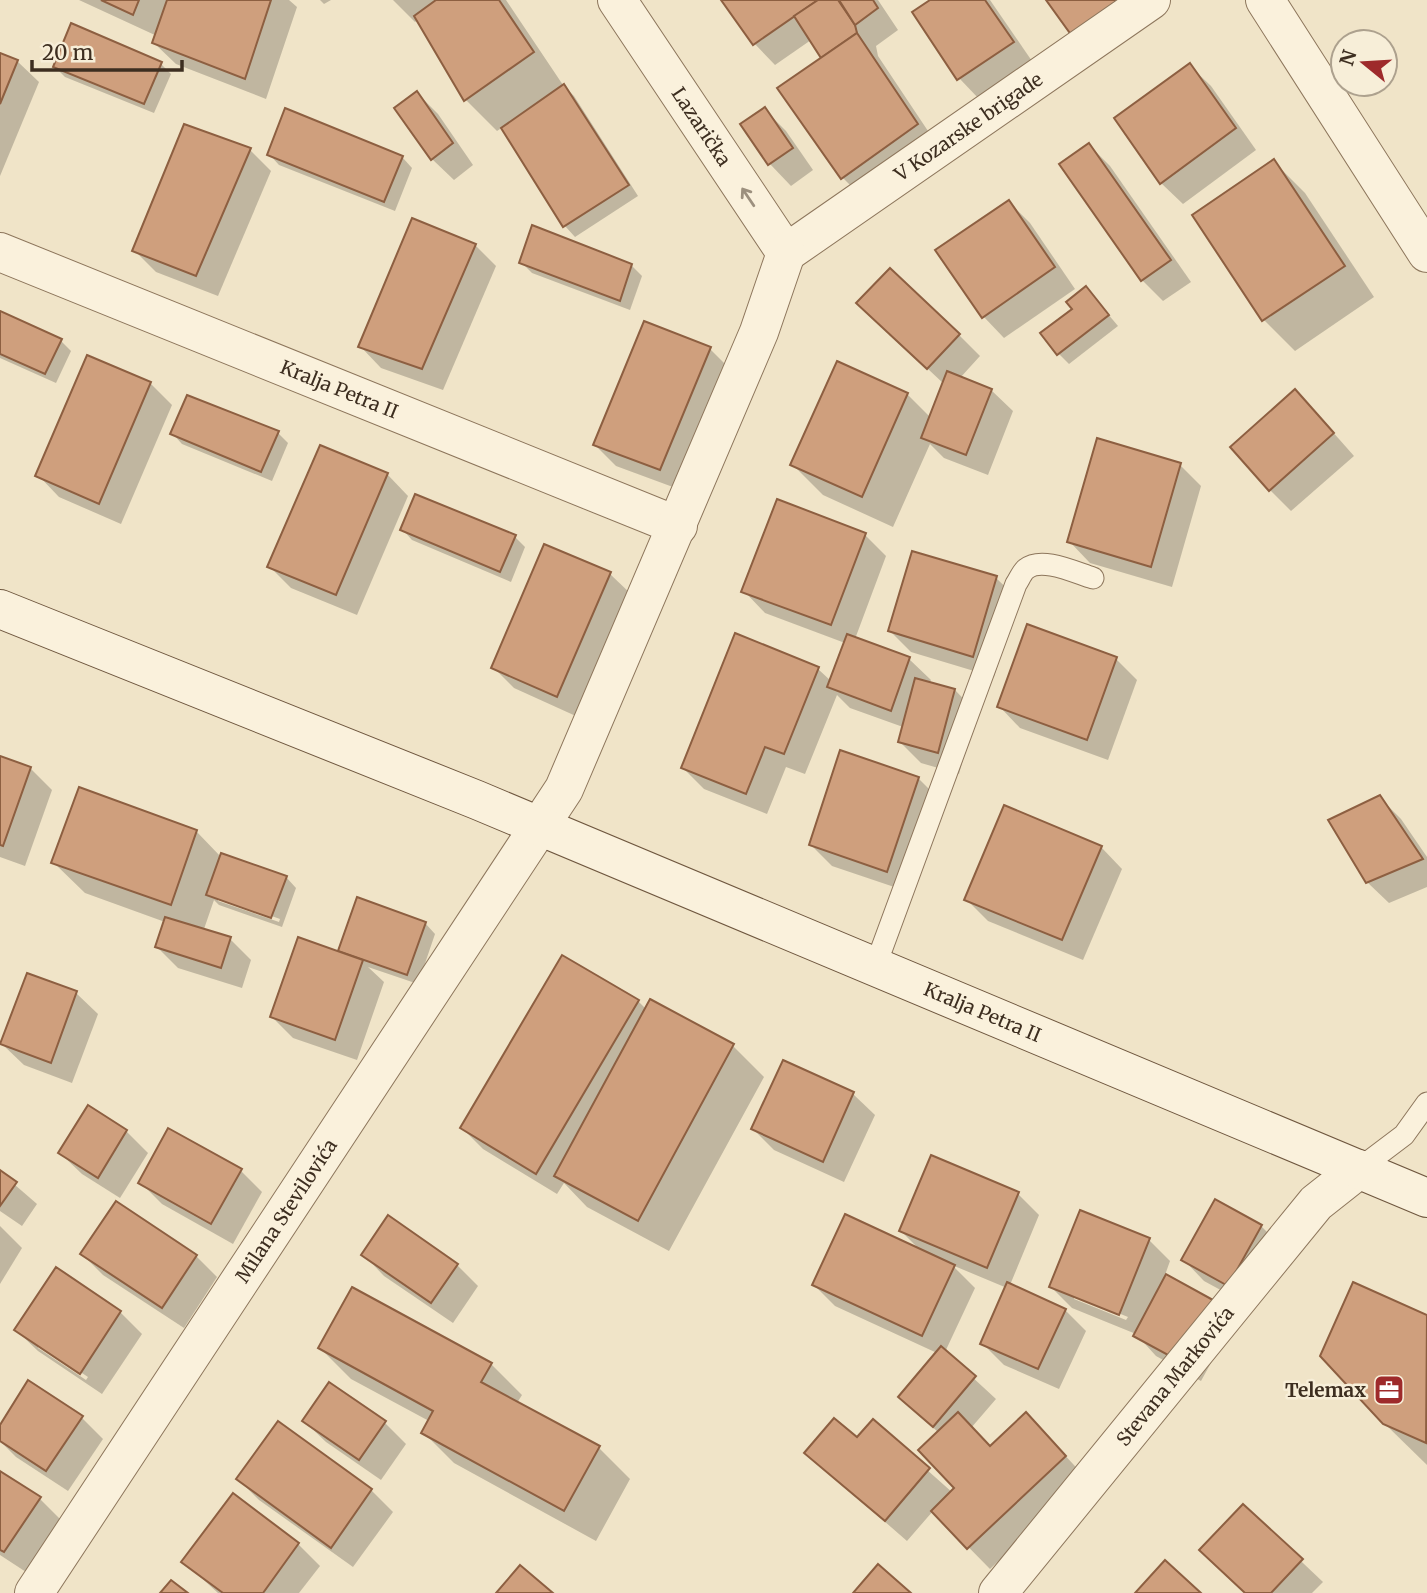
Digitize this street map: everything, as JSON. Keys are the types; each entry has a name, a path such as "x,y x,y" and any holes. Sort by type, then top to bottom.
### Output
{"street":[{"name":"Lazarička","path":"617,0 786,253"},
{"name":"V Kozarske brigade","path":"786,253 1151,0"},
{"path":"1265,0 1427,253"},
{"name":"Kralja Petra II","path":"0,252 678,526"},
{"path":"537,827 573,770 759,332 786,253"},
{"name":"Kralja Petra II","path":"0,609 464,794 537,827 1427,1198"},
{"name":"Milana Stevilovića","path":"34,1593 537,827"},
{"name":"Stevana Markovića","path":"998,1593 1317,1203 1359,1169"}],"lane":[{"path":"875,967 1016,584 1026,569 1037,565 1055,566 1093,578"},
{"path":"1359,1169 1404,1135 1427,1103"}],"building":[{"path":"101,0 139,0 133,15"},
{"path":"167,0 271,0 245,79 152,43"},
{"path":"436,0 499,0 534,52 464,101 414,16"},
{"path":"721,0 818,0 753,45"},
{"path":"818,0 838,0 855,25 857,33 821,58 794,16"},
{"path":"839,0 873,0 878,8 855,25"},
{"path":"930,0 985,0 1014,42 957,80 912,12"},
{"path":"1046,0 1118,0 1072,36"},
{"path":"71,23 162,62 144,104 53,67"},
{"path":"857,33 918,124 841,179 777,88"},
{"path":"0,53 18,60 0,104"},
{"path":"1190,63 1236,128 1160,184 1114,118"},
{"path":"564,84 629,185 563,227 501,128"},
{"path":"417,91 453,143 431,160 394,108"},
{"path":"765,107 793,148 768,165 740,124"},
{"path":"285,108 403,156 384,202 267,155"},
{"path":"184,124 251,148 196,276 132,251"},
{"path":"1089,143 1171,260 1141,281 1059,164"},
{"path":"1274,159 1345,266 1262,321 1192,215"},
{"path":"1009,200 1055,267 982,318 935,250"},
{"path":"412,218 476,244 422,369 358,347"},
{"path":"532,225 632,264 620,301 519,263"},
{"path":"890,268 960,334 927,369 856,303"},
{"path":"1086,286 1109,315 1057,355 1040,333 1072,309 1066,302"},
{"path":"0,311 62,339 45,374 0,354"},
{"path":"644,321 711,347 660,470 593,445"},
{"path":"87,355 151,382 99,504 35,476"},
{"path":"837,361 908,393 862,497 790,465"},
{"path":"947,371 992,389 966,455 921,438"},
{"path":"1295,389 1334,433 1269,491 1230,447"},
{"path":"187,395 279,431 261,472 170,434"},
{"path":"1097,438 1181,463 1151,567 1067,542"},
{"path":"320,445 388,473 336,595 267,567"},
{"path":"415,494 516,535 500,572 400,530"},
{"path":"777,499 866,533 831,625 741,592"},
{"path":"544,544 611,572 557,697 491,668"},
{"path":"912,551 997,576 973,657 888,631"},
{"path":"1027,624 1117,657 1087,740 997,707"},
{"path":"735,633 819,667 784,754 765,747 746,794 681,768"},
{"path":"847,634 910,657 891,711 827,687"},
{"path":"915,678 955,689 938,753 898,742"},
{"path":"840,750 919,777 887,872 809,845"},
{"path":"0,756 31,767 3,846 0,845"},
{"path":"79,787 197,830 171,905 51,863"},
{"path":"1380,795 1423,859 1366,883 1328,820"},
{"path":"1004,805 1102,846 1062,940 964,900"},
{"path":"221,853 287,876 271,918 206,895"},
{"path":"357,897 426,922 407,975 338,951"},
{"path":"165,917 231,937 221,968 155,947"},
{"path":"298,937 363,960 335,1040 270,1017"},
{"path":"562,955 639,1000 536,1174 460,1128"},
{"path":"27,973 77,991 51,1063 0,1044"},
{"path":"650,999 734,1044 638,1221 554,1176"},
{"path":"783,1060 854,1092 823,1162 751,1129"},
{"path":"88,1105 127,1130 98,1178 58,1153"},
{"path":"168,1128 242,1169 211,1224 138,1183"},
{"path":"931,1155 1019,1192 987,1268 899,1231"},
{"path":"0,1170 17,1182 0,1206"},
{"path":"1215,1199 1262,1225 1228,1286 1181,1260"},
{"path":"116,1201 197,1255 162,1308 80,1254"},
{"path":"1080,1210 1150,1238 1119,1315 1049,1287"},
{"path":"845,1214 955,1265 922,1336 812,1285"},
{"path":"388,1215 458,1264 431,1303 361,1255"},
{"path":"56,1267 121,1311 80,1374 14,1330"},
{"path":"1166,1274 1213,1300 1179,1361 1133,1336"},
{"path":"1007,1282 1066,1309 1038,1369 980,1344"},
{"name":"Telemax","path":"1353,1282 1427,1315 1426,1443 1383,1424 1320,1356"},
{"path":"352,1287 492,1363 481,1382 600,1446 564,1511 421,1433 433,1411 318,1348"},
{"path":"941,1346 976,1376 933,1427 898,1397"},
{"path":"28,1380 83,1416 46,1471 0,1441 0,1425"},
{"path":"329,1382 386,1421 359,1460 302,1421"},
{"path":"958,1412 990,1446 1026,1412 1066,1456 967,1549 931,1511 954,1488 918,1450"},
{"path":"834,1418 857,1437 873,1419 930,1468 885,1521 804,1453"},
{"path":"278,1421 372,1489 331,1548 236,1479"},
{"path":"0,1471 41,1497 4,1552 0,1550"},
{"path":"233,1493 299,1543 263,1593 223,1593 181,1562"},
{"path":"1243,1504 1303,1559 1271,1593 1245,1593 1199,1550"},
{"path":"1165,1560 1201,1593 1135,1593"},
{"path":"878,1564 911,1593 853,1593"},
{"path":"520,1565 553,1593 496,1593"},
{"path":"171,1580 188,1593 160,1593"}],"place":[{"name":"Telemax","path":"1389,1390"}]}
